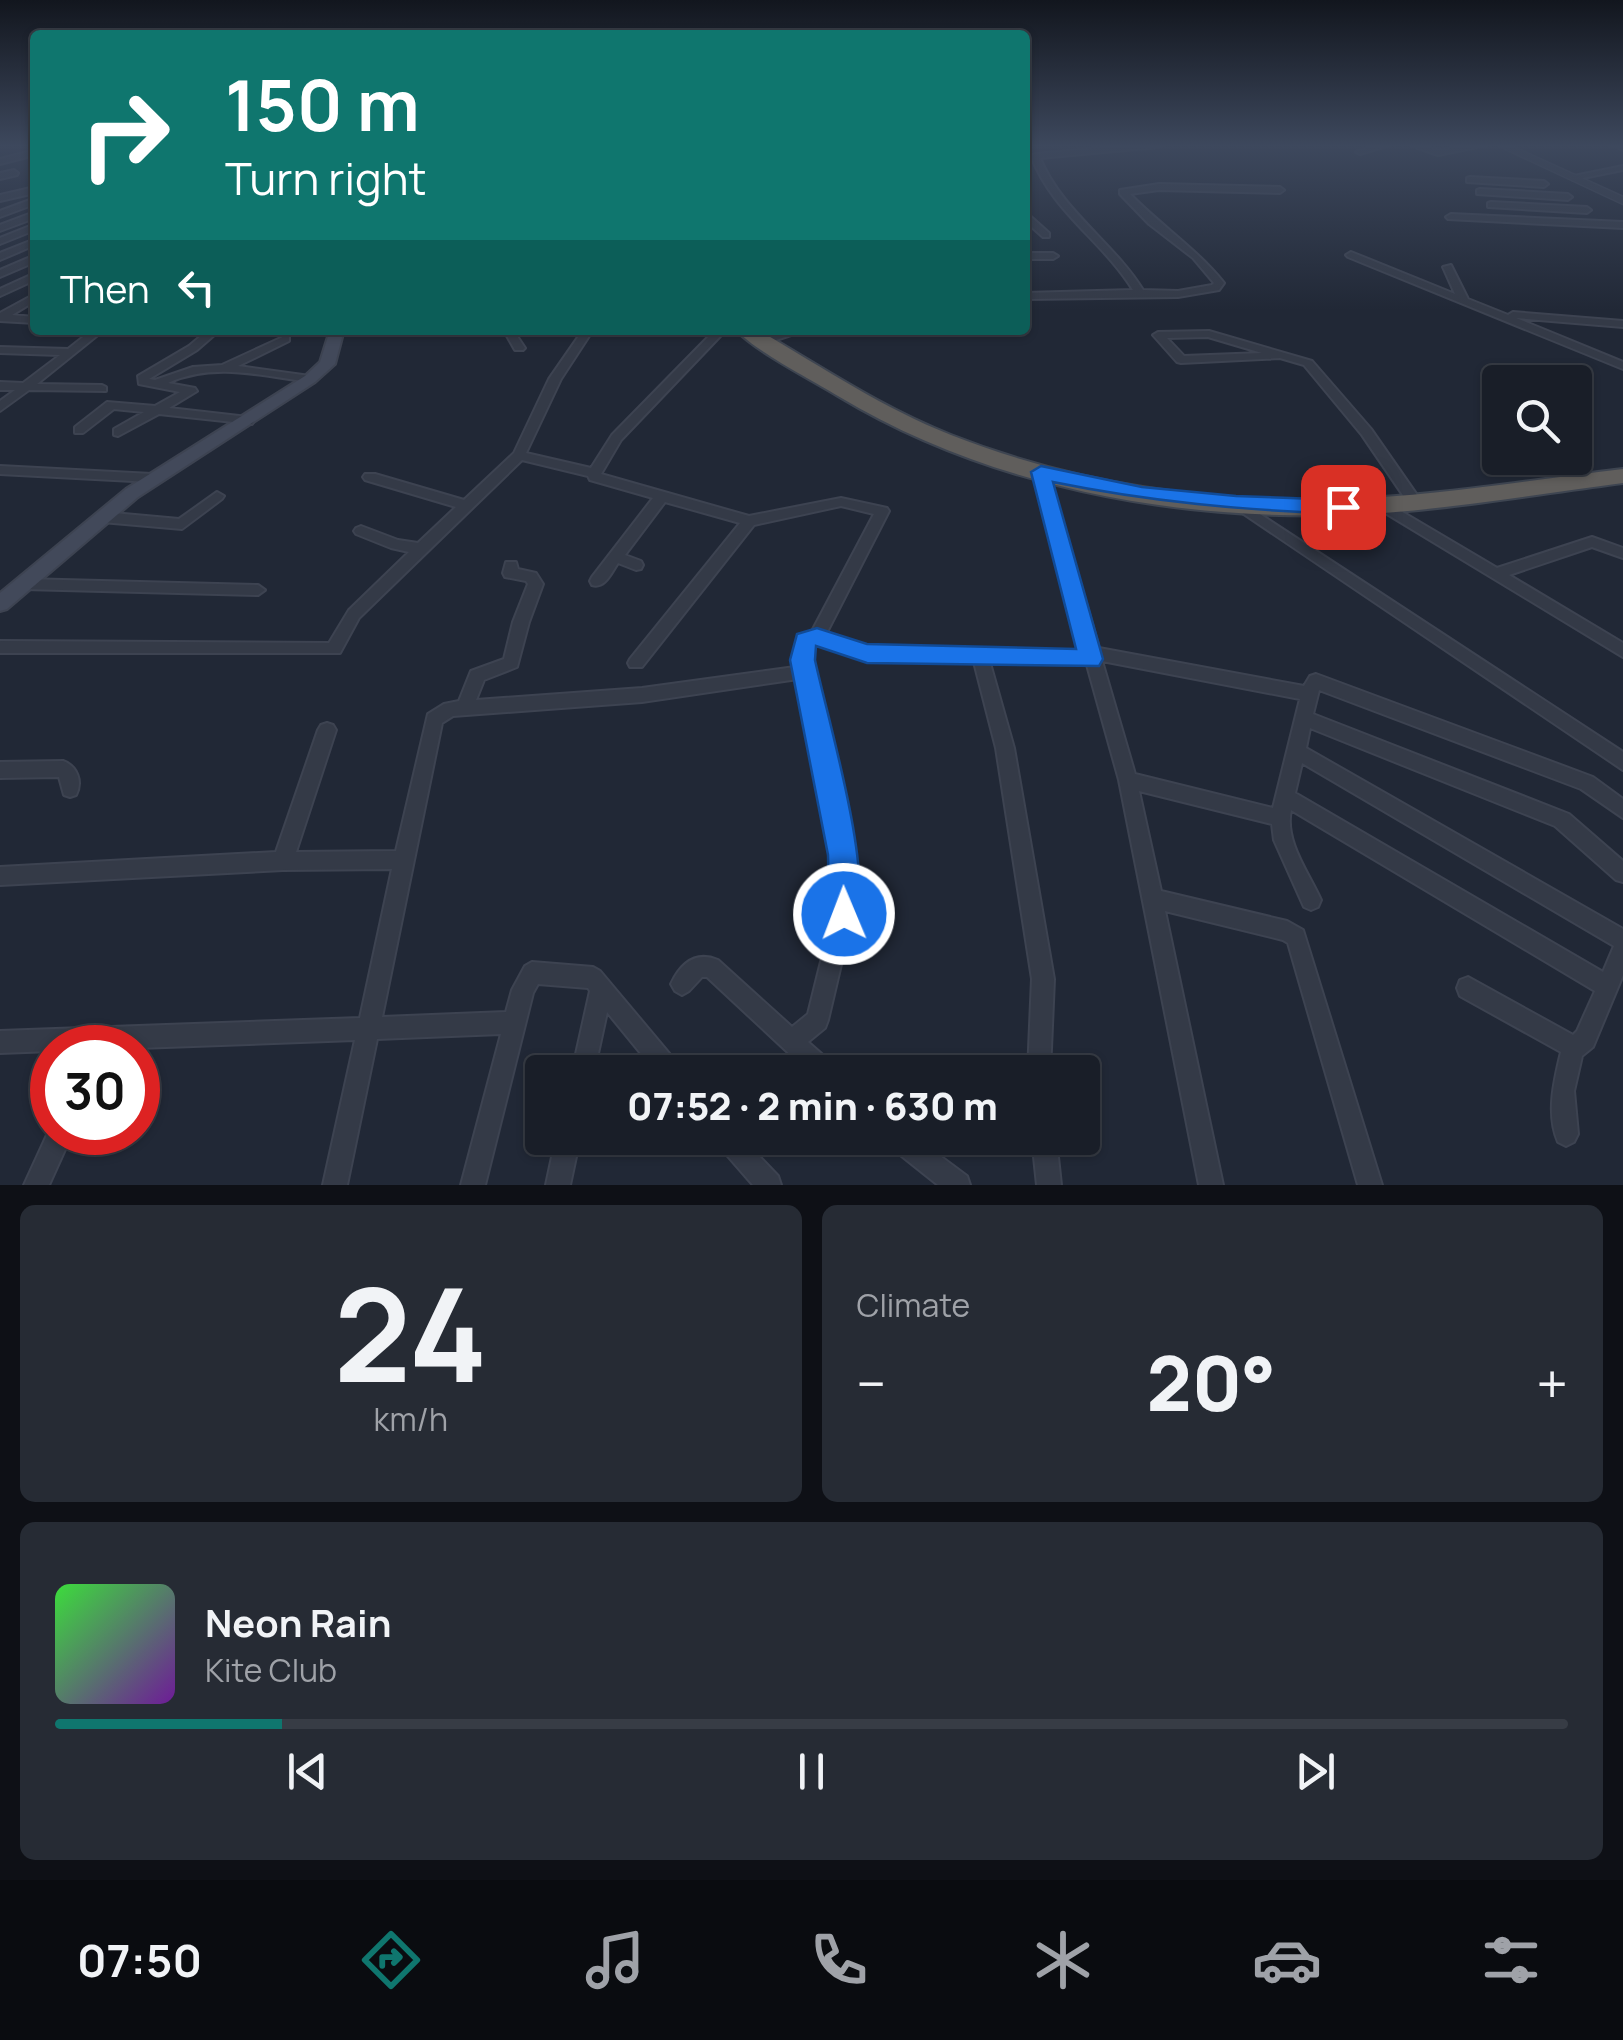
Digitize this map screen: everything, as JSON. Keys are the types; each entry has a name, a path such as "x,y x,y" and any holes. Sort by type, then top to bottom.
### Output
{"highway":[{"path":"754,336 900,421 1041,472 1116,490 1236,503 1382,504 1623,476"}],"main road":[{"path":"0,604 152,478 310,380 327,364 335,335"}],"street":[{"path":"4,214 30,200"},
{"path":"1059,200 1124,269 1140,293"},
{"path":"1030,296 1178,294 1220,285 1196,256 1152,222 1132,200"},
{"path":"1532,200 1552,221"},
{"path":"1491,206 1588,210"},
{"path":"4,214 30,219"},
{"path":"1451,217 1623,224"},
{"path":"1030,220 1043,233 1030,232"},
{"path":"0,228 30,221"},
{"path":"0,241 30,222"},
{"path":"2,255 30,244"},
{"path":"1351,254 1623,366"},
{"path":"2,255 30,259"},
{"path":"1030,256 1053,256"},
{"path":"0,274 30,259"},
{"path":"1448,267 1463,300"},
{"path":"0,293 30,278"},
{"path":"30,300 0,318 30,320"},
{"path":"1499,314 1623,324"},
{"path":"1276,356 1180,364 1158,334 1208,334 1310,364 1366,432 1414,500"},
{"path":"0,407 93,335"},
{"path":"118,432 192,389 143,382 144,376 209,335"},
{"path":"513,335 518,348"},
{"path":"0,648 334,649 354,614 519,455 555,379 585,335"},
{"path":"594,473 616,438 717,335"},
{"path":"798,360 801,335"},
{"path":"226,367 284,339"},
{"path":"1572,345 1623,358"},
{"path":"0,350 71,352"},
{"path":"156,384 202,367 310,380"},
{"path":"0,386 102,389"},
{"path":"78,430 109,406 162,408 248,420"},
{"path":"519,455 594,473 749,520 841,502 882,511 817,637 804,643 805,672 843,855 845,906 817,1020 792,1040"},
{"path":"0,470 152,478"},
{"path":"1041,472 1128,780 1211,1185"},
{"path":"370,477 466,506"},
{"path":"102,517 182,524 216,496"},
{"path":"596,581 662,496"},
{"path":"1236,503 1623,762"},
{"path":"1382,504 1623,651"},
{"path":"636,663 749,520"},
{"path":"361,532 396,545 422,549"},
{"path":"1496,574 1592,542 1623,553"},
{"path":"615,556 636,565"},
{"path":"465,708 476,676 506,667 512,661 521,622 536,584 531,577 510,572 511,566"},
{"path":"24,584 258,590"},
{"path":"817,637 862,653 1090,655 1310,694"},
{"path":"980,656 1004,748 1043,979 1040,1055"},
{"path":"336,1185 430,726 442,711 642,695 805,672"},
{"path":"1311,900 1283,840 1280,818 1312,684 1322,682 1588,783 1623,810"},
{"path":"1304,718 1562,820 1623,873"},
{"path":"283,861 327,730"},
{"path":"1296,751 1623,940"},
{"path":"0,770 63,769 70,776 70,789"},
{"path":"1128,780 1280,818"},
{"path":"1286,797 1608,986"},
{"path":"0,876 283,861 404,860"},
{"path":"1151,898 1296,936 1370,1185"},
{"path":"1566,1134 1563,1091 1572,1047 1585,1039 1623,950"},
{"path":"682,984 692,971 708,965 808,1055"},
{"path":"473,1185 515,1022 532,973 590,977 655,1055"},
{"path":"1468,988 1572,1047"},
{"path":"586,1055 600,992"},
{"path":"160,1040 515,1022"},
{"path":"0,1042 30,1042"},
{"path":"36,1185 50,1155"},
{"path":"558,1185 564,1155"},
{"path":"742,1155 769,1185"},
{"path":"920,1155 958,1185"},
{"path":"1046,1155 1050,1185"}],"route":[{"path":"844,914 843,855 802,660 805,640 817,637 867,653 1091,659 1041,472 1142,494 1343,507"}]}
